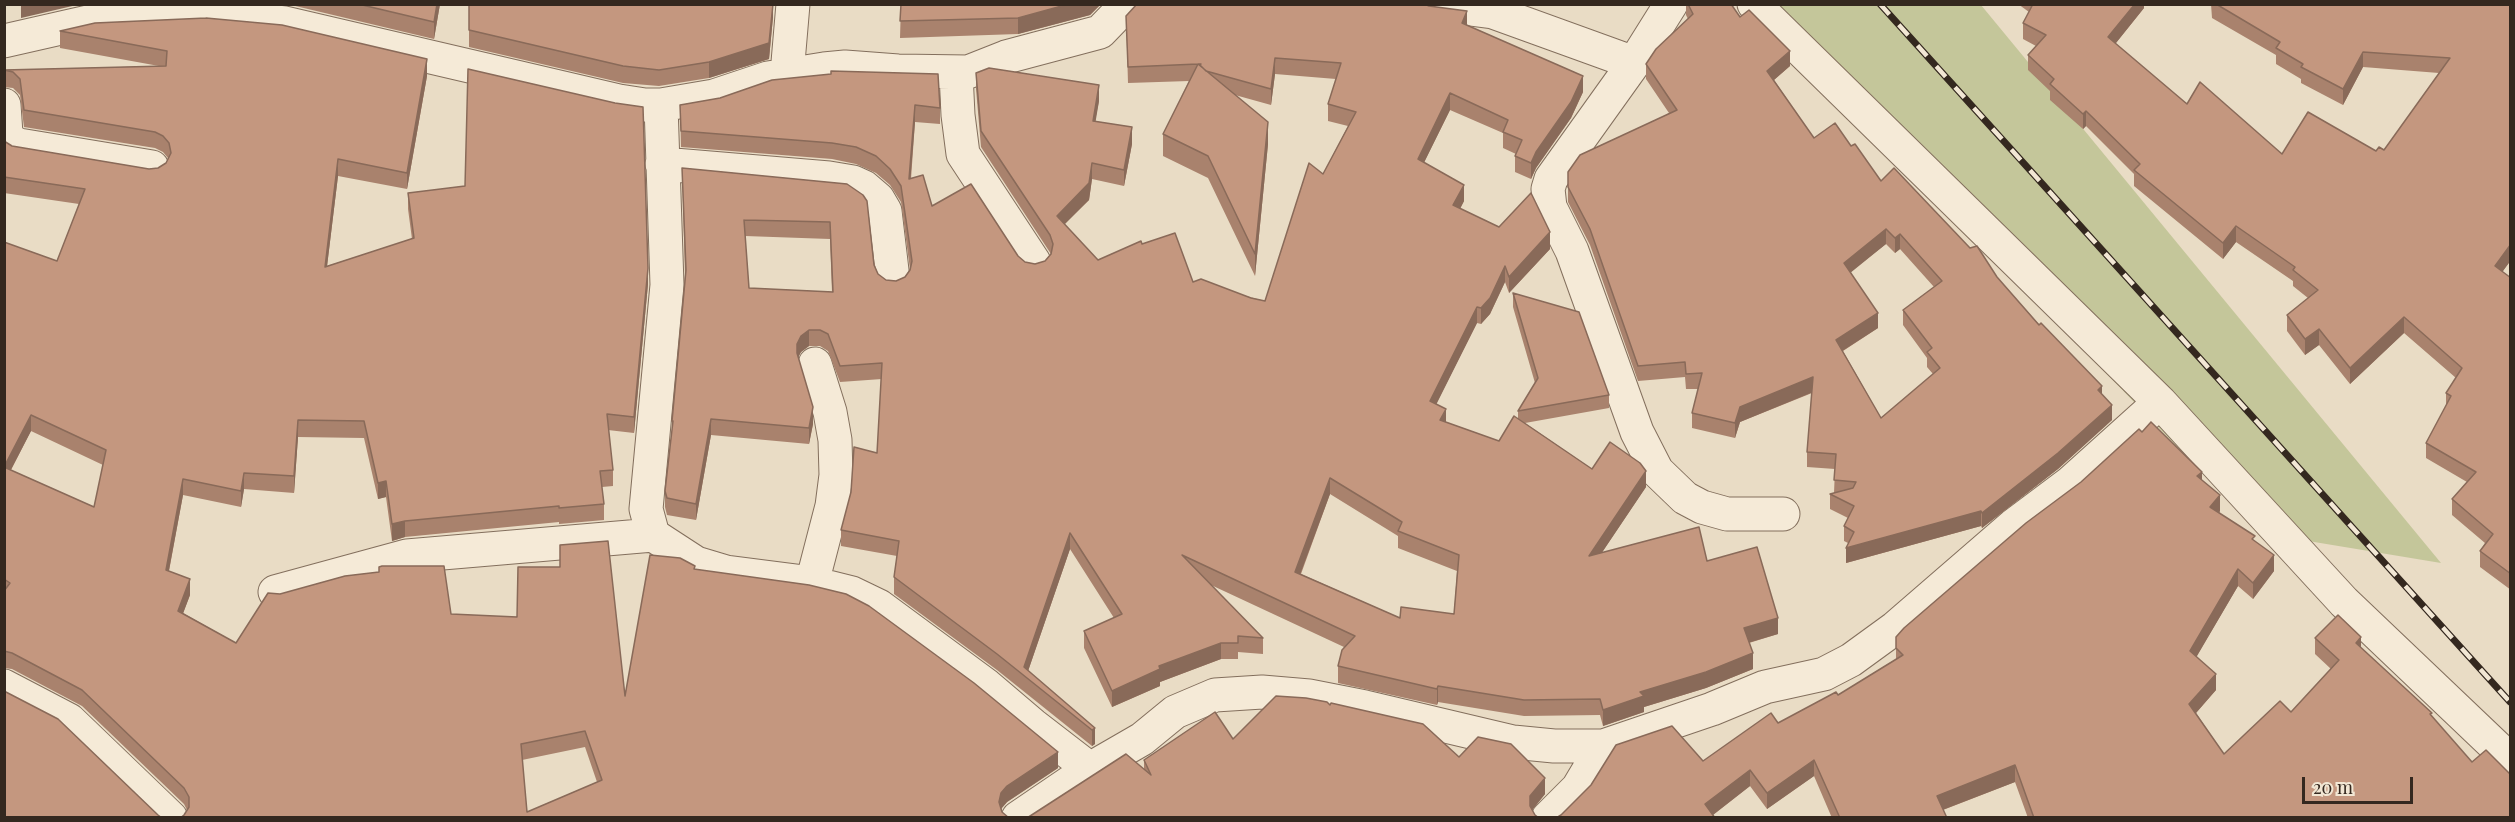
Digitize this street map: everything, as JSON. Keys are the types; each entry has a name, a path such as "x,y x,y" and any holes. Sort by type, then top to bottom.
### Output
{"street":[{"path":"787,74 793,4"},
{"path":"4,41 92,21 206,16 238,18 285,23 619,101 661,105 714,96 787,74 845,67 968,72 1006,57 1100,32 1127,4"},
{"path":"1431,4 1493,12 1634,63"},
{"path":"1671,4 1634,63 1551,179 1548,189 1550,207 1572,251 1637,432 1657,471 1685,498 1702,507 1727,514 1783,514"},
{"path":"1754,4 2160,402 2344,602 2511,760"},
{"path":"956,73 963,154 1034,262"},
{"path":"4,105 6,134 12,142 19,145 152,167"},
{"path":"653,535 646,509 647,490 658,399 667,285 661,105"},
{"path":"662,164 830,178 853,182 864,187 878,199 885,211 893,279"},
{"path":"812,583 832,506 836,475 836,440 815,364"},
{"path":"1018,818 1090,769 1142,739 1175,712 1215,695 1262,692 1309,696 1513,742 1554,746 1603,746 1712,710 1765,687 1824,674 1851,660 1894,628 2014,525 2070,483 2160,402"},
{"path":"275,592 407,556 653,535 696,563 726,572 812,583 852,593 879,606 987,685 1033,725 1090,769"},
{"path":"4,686 69,720 171,818"},
{"path":"1548,818 1578,788 1603,746"}],"green space":[{"path":"1752,5 1981,5 2441,563 2260,533"}],"building":[{"path":"358,4 437,4 434,22"},
{"path":"469,4 773,4 769,43 709,62 659,70 623,66 469,30"},
{"path":"901,4 1069,4 1018,18 900,21"},
{"path":"1137,4 1424,4 1467,11 1462,23 1583,76 1571,102 1536,152 1531,163 1515,156 1522,140 1503,132 1508,120 1450,93 1418,159 1464,185 1453,205 1499,227 1531,193 1550,232 1509,277 1505,266 1490,298 1481,308 1477,307 1430,401 1446,409 1440,420 1499,441 1514,416 1592,469 1610,442 1640,463 1646,471 1589,556 1699,527 1707,561 1757,547 1778,618 1744,628 1753,653 1706,672 1640,692 1644,696 1603,710 1600,699 1524,700 1438,686 1437,689 1338,666 1342,650 1355,636 1182,555 1263,638 1238,636 1238,643 1221,643 1159,666 1160,669 1112,691 1084,631 1122,614 1070,533 1024,667 1095,728 1092,730 997,654 894,577 899,541 841,530 851,492 854,447 877,453 882,363 840,366 828,334 820,330 809,330 801,336 797,344 797,353 813,407 809,428 711,419 696,504 667,498 665,491 686,270 682,168 847,184 863,195 867,201 874,265 878,274 886,280 896,281 905,277 912,261 901,186 890,169 876,156 856,147 832,143 681,131 680,105 720,98 772,80 831,74 831,71 938,74 940,108 915,105 909,179 923,175 932,206 971,184 1018,256 1025,262 1035,264 1045,261 1051,254 1053,244 1050,235 981,131 976,73 989,68 1099,85 1093,121 1132,127 1124,170 1092,163 1089,183 1057,216 1098,260 1141,241 1142,244 1175,233 1193,282 1201,279 1265,301 1309,163 1323,174 1356,112 1328,104 1341,63 1275,58 1271,89 1206,71 1201,64 1128,67 1126,16","holes":["744,220 830,222 833,292 749,288","1330,478 1402,522 1398,531 1459,555 1454,614 1401,607 1400,618 1295,572"]},
{"path":"1688,4 1731,4 1740,17 1749,10 1790,51 1767,71 1814,138 1835,123 1851,146 1855,144 1881,181 1894,168 1970,248 1977,246 1997,277 2039,325 2041,323 2102,386 2098,390 2112,405 2058,453 1982,513 1981,511 1846,548 1854,532 1844,526 1854,506 1830,494 1853,488 1856,482 1834,480 1836,454 1807,452 1813,377 1740,407 1735,423 1692,413 1702,373 1686,374 1685,362 1638,366 1590,229 1568,187 1568,172 1580,155 1677,110 1646,64 1656,49 1693,14","holes":["1886,229 1895,238 1900,234 1942,281 1903,310 1932,348 1927,352 1940,368 1881,418 1836,340 1878,313 1844,263"]},
{"path":"2033,4 2135,4 2108,37 2187,104 2200,82 2282,154 2308,112 2376,151 2379,147 2384,150 2450,58 2363,52 2343,89 2301,67 2303,64 2276,48 2280,42 2216,4 2511,4 2511,244 2495,266 2511,278 2511,574 2480,551 2493,534 2452,499 2476,472 2426,443 2451,396 2446,393 2462,368 2404,317 2350,368 2319,329 2305,339 2287,315 2318,290 2293,270 2295,267 2236,226 2223,243 2134,170 2140,164 2086,111 2083,114 2050,84 2054,79 2028,55 2046,35 2023,23"},
{"path":"206,18 282,25 427,59 407,173 338,159 325,267 414,238 408,193 465,186 468,69 615,103 643,107 648,268 634,417 607,414 613,470 600,471 604,504 559,508 559,506 392,524 386,481 378,483 364,421 298,420 294,476 244,473 241,491 183,479 166,570 190,579 178,611 236,643 268,593 280,594 345,576 379,572 379,567 382,566 444,566 451,614 517,617 518,567 560,567 560,545 608,541 625,696 650,555 680,558 695,566 694,569 809,585 846,594 869,606 974,683 1058,752 1007,786 1001,793 999,802 1002,812 1009,818 180,818 189,807 189,797 184,788 82,690 4,651 4,591 10,583 4,579 4,467 4,242 57,261 85,189 4,177 4,141 12,146 149,169 158,168 166,163 171,153 169,143 155,132 24,110 20,79 13,72 4,70 166,66 167,51 60,31 95,23","holes":["31,415 106,450 94,507 4,467","585,731 602,780 527,812 521,744"]},
{"path":"1198,64 1268,122 1255,254 1208,156 1163,134"},
{"path":"1513,293 1579,312 1609,395 1518,411 1538,378"},
{"path":"2151,422 2202,472 2197,476 2220,495 2210,507 2255,536 2252,539 2274,555 2253,583 2238,569 2190,651 2216,674 2189,704 2224,754 2280,701 2291,712 2339,660 2315,638 2338,615 2361,637 2356,643 2432,713 2430,714 2472,762 2486,750 2511,775 2511,818 2034,818 2015,765 1937,796 1947,818 1840,818 1814,760 1767,793 1750,770 1705,804 1715,818 1556,818 1591,785 1616,745 1672,726 1703,761 1771,713 1778,723 1836,692 1838,695 1903,655 1896,648 1896,637 1904,628 2026,523 2081,482 2139,429 2142,432"},
{"path":"4,691 58,719 162,818 4,818"},
{"path":"1276,696 1327,702 1330,705 1331,703 1423,724 1459,757 1478,737 1511,744 1545,778 1530,796 1530,806 1539,818 1027,818 1126,754 1151,775 1144,760 1215,712 1233,739"}],"railway":[{"path":"1880,4 2510,702"}]}
